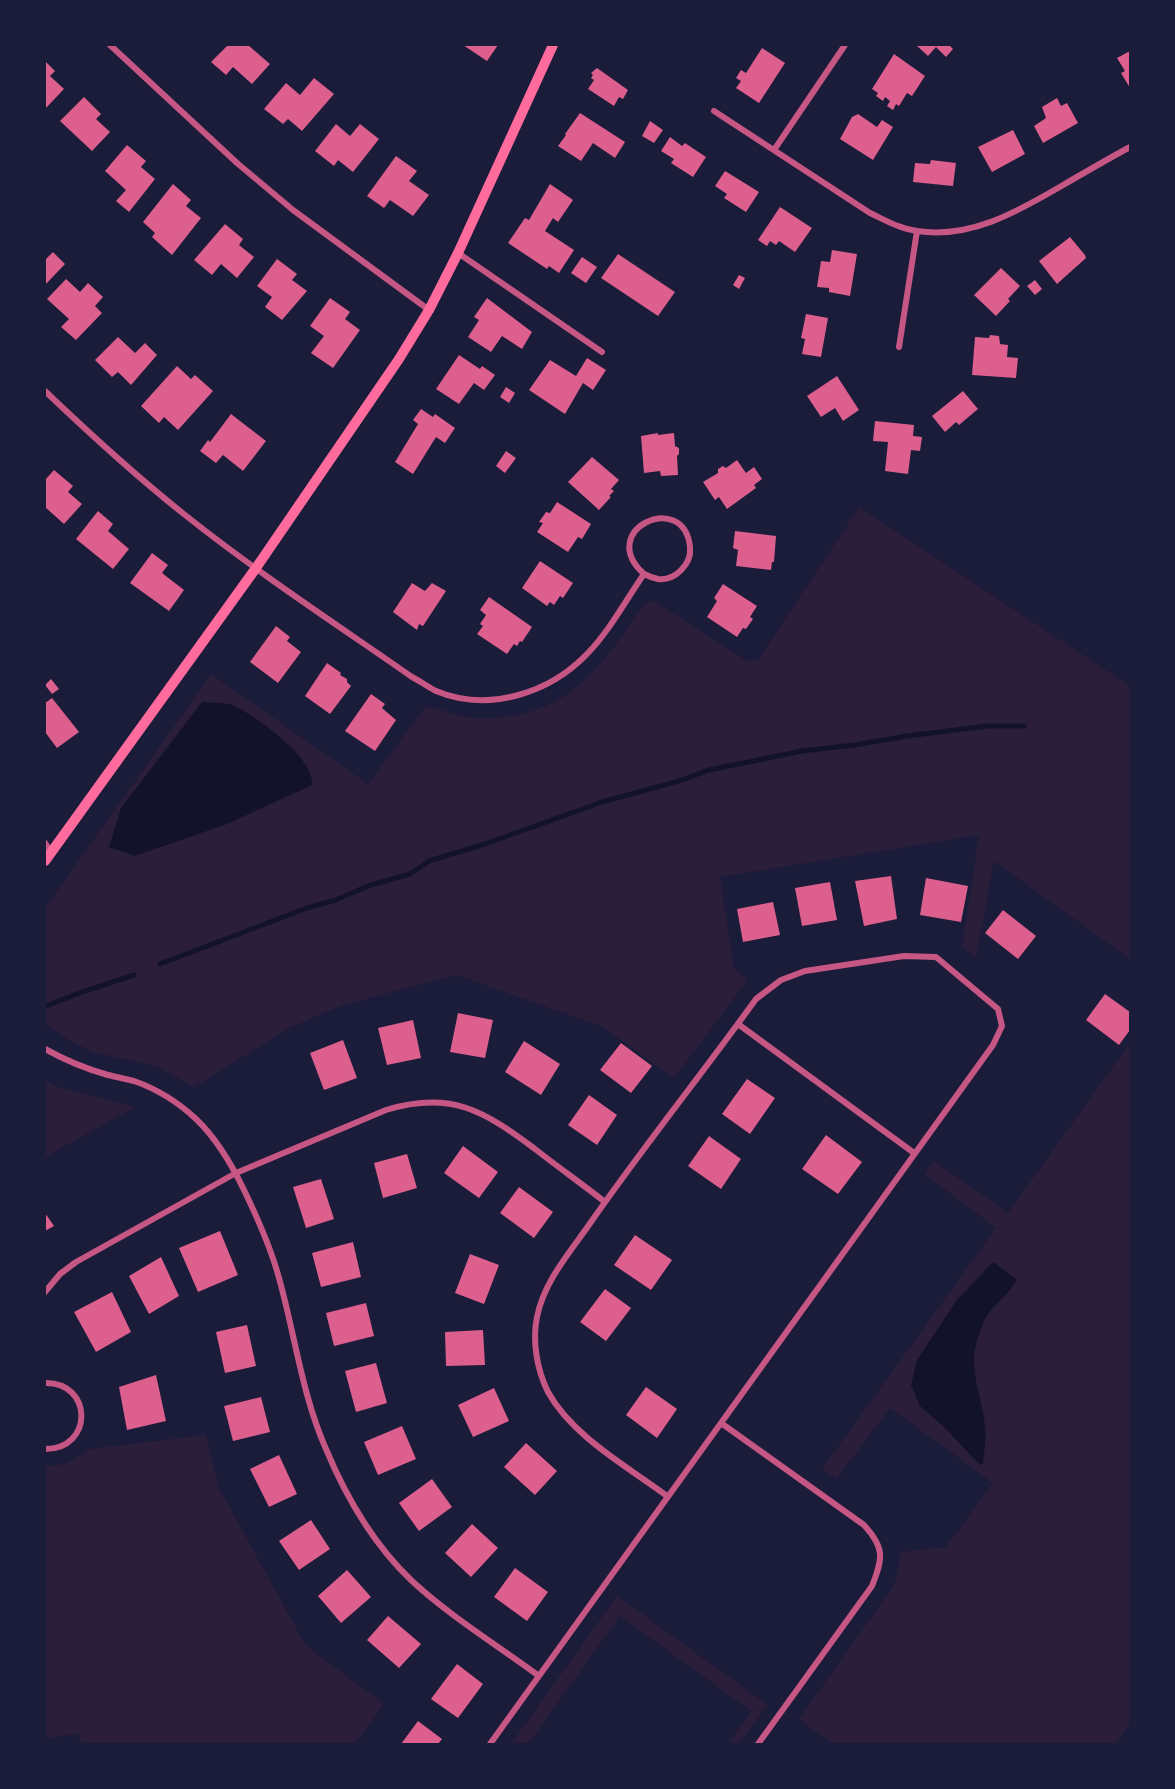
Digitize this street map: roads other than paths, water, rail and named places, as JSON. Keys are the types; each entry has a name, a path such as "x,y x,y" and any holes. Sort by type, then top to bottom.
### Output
{"main road":[{"path":"47,852 256,568 363,416 429,310 458,253 554,45"}],"street":[{"path":"110,45 237,163 293,210 429,310"},
{"path":"774,150 845,45"},
{"path":"714,111 870,213 896,226 917,231 944,232 970,229 991,223 1020,210 1130,147"},
{"path":"899,347 917,231"},
{"path":"458,253 602,352"},
{"path":"45,391 132,471 187,516 256,568 412,677 437,691 466,698 496,700 525,694 548,684 588,653 644,574"},
{"path":"663,518 675,522 684,529 689,538 690,552 686,565 668,578 658,579 644,574 635,566 630,556 633,535 640,525 650,519 663,518"},
{"path":"490,1744 993,1045 1002,1026 998,1009 936,957 904,956 806,971 781,980 756,999 605,1202 550,1281 537,1316 536,1354 547,1390 562,1413 588,1437 668,1496"},
{"path":"738,1024 914,1153"},
{"path":"45,1049 82,1067 135,1082 159,1093 197,1120 216,1143 236,1173 267,1241 279,1277 311,1406 325,1448 364,1523 387,1554 412,1580 439,1603 540,1676"},
{"path":"45,1292 60,1274 76,1262 236,1173 386,1110 408,1103 453,1104 476,1110 502,1124 605,1202"},
{"path":"45,1383 55,1383 65,1387 75,1396 82,1418 73,1438 65,1445 45,1449"},
{"path":"721,1424 864,1525 875,1537 881,1551 880,1565 872,1586 758,1744"}],"waterway":[{"path":"160,964 307,908 336,900 368,886 410,874 429,861 485,844 602,802 679,781 709,770 802,751 907,736 987,726 1024,726"},
{"path":"46,1006 134,975"}]}
